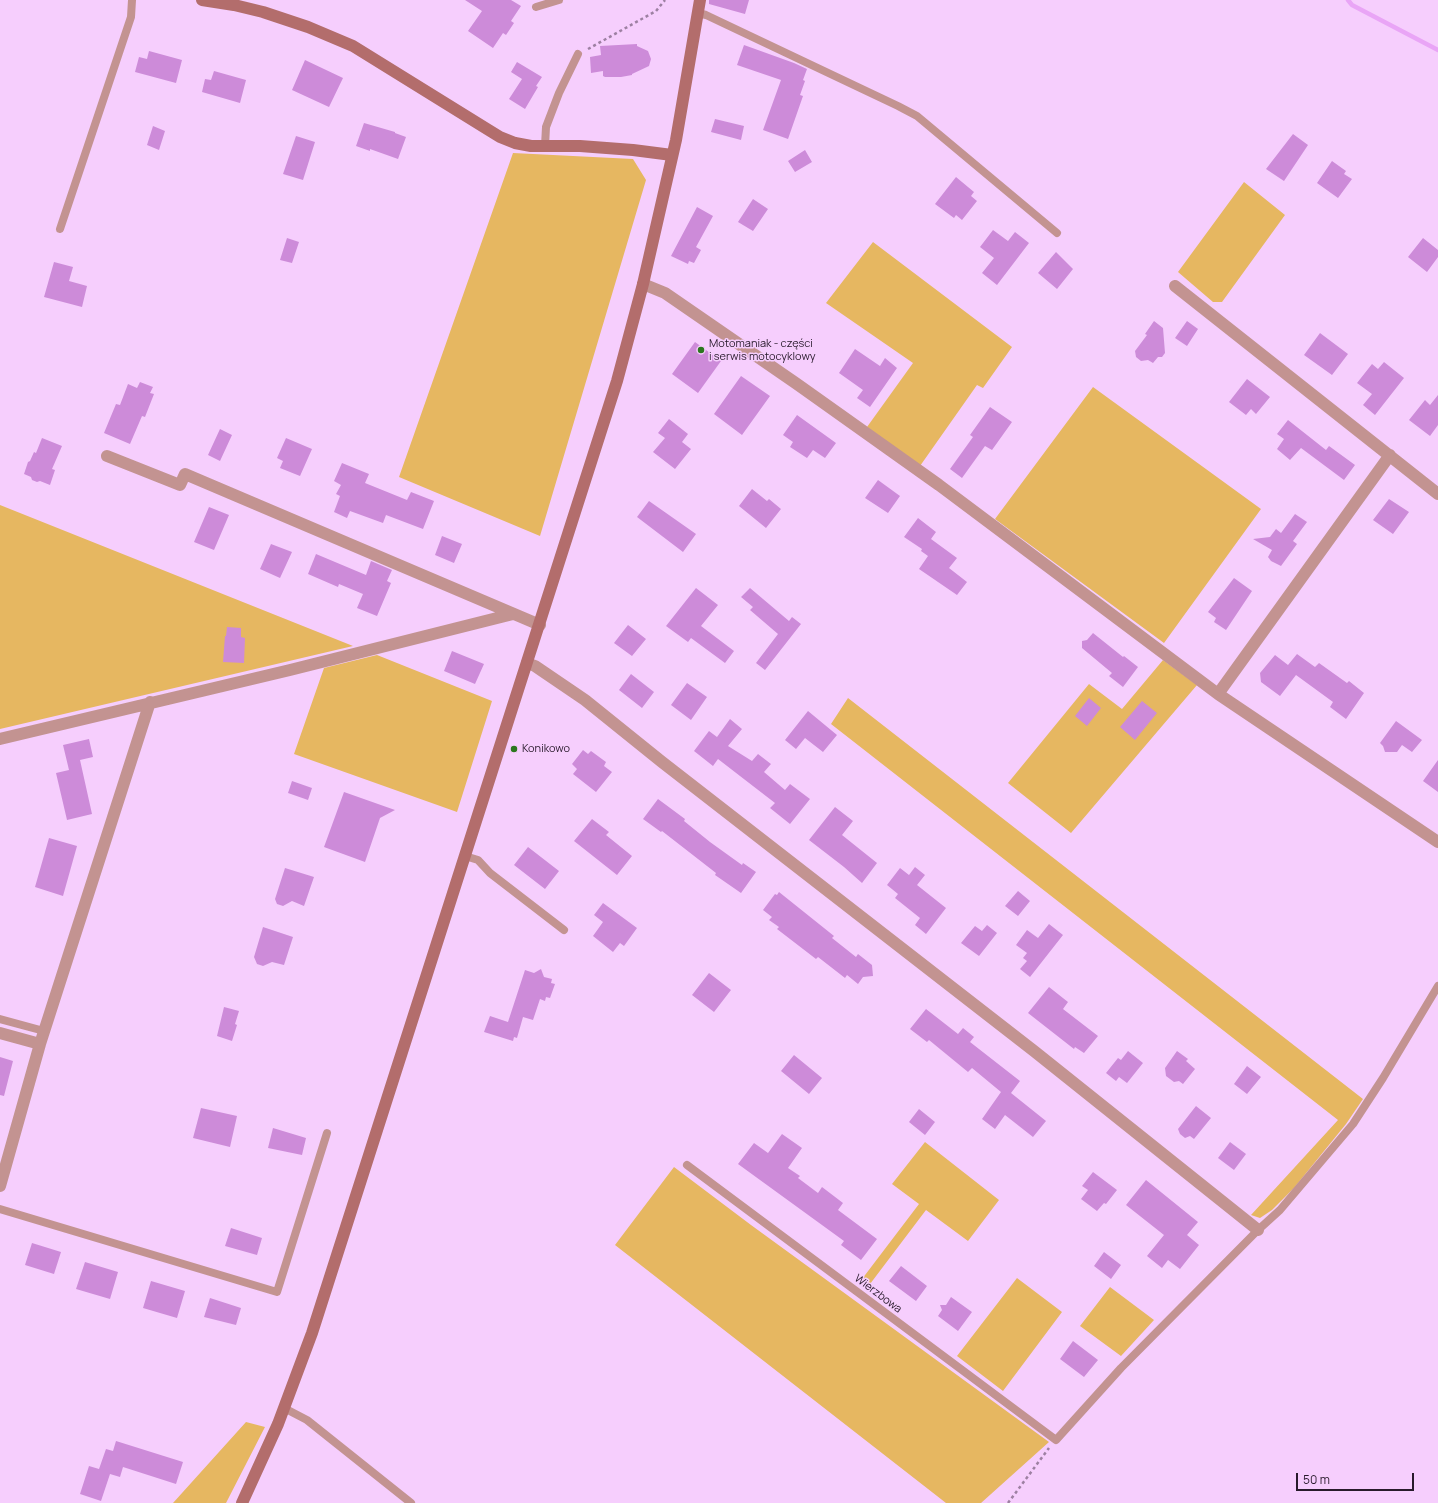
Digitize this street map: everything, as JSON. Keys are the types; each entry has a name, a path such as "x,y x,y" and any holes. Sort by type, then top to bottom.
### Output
{"main road":[{"path":"202,0 234,5 263,12 308,27 353,46 500,137 515,143 531,146 633,150 672,155"},
{"path":"242,1503 284,1408 324,1295 540,625 626,352 643,284 682,109 700,0"}],"street":[{"path":"643,284 665,294 797,384 939,485 1218,694 1438,842"},
{"path":"1175,286 1438,494"},
{"path":"1218,694 1390,455"},
{"path":"106,456 180,485 185,474 540,625"},
{"path":"0,739 150,702 290,670 513,614"},
{"path":"527,663 535,666 585,700 662,762 1034,1051 1258,1230"},
{"path":"0,1186 44,1031 150,702"},
{"path":"0,1033 40,1044"}],"lane":[{"path":"60,229 131,17 132,0"},
{"path":"536,7 559,0"},
{"path":"698,13 706,15 891,102 917,116 1057,233"},
{"path":"544,146 546,127 559,92 578,54"},
{"path":"465,856 478,860 490,873 564,930"},
{"path":"1056,1440 1121,1368 1258,1230 1280,1210 1353,1124 1383,1078 1438,986"},
{"path":"0,1019 44,1031"},
{"path":"0,1209 277,1292 327,1133"},
{"name":"Wierzbowa","path":"687,1165 1056,1440"},
{"path":"284,1408 306,1420 411,1503"}],"path":[{"path":"578,54 656,11 665,0"},
{"path":"1008,1503 1056,1440"}],"shaded area":[{"path":"513,153 633,159 646,180 540,536 399,477"},
{"path":"1244,182 1285,215 1222,302 1213,302 1178,272"},
{"path":"873,242 1012,347 983,388 977,385 920,466 867,427 913,363 826,303"},
{"path":"1093,387 1261,509 1164,643 995,519"},
{"path":"0,505 353,646 0,729"},
{"path":"377,655 492,701 457,812 294,754 324,668"},
{"path":"1163,660 1197,685 1071,833 1008,783 1089,684 1122,709"},
{"path":"848,698 1363,1099 1346,1124 1294,1188 1272,1210 1260,1218 1251,1215 1338,1120 831,724"},
{"path":"925,1142 999,1200 968,1241 926,1210 867,1288 859,1283 919,1204 892,1184"},
{"path":"674,1167 751,1225 1049,1442 981,1503 946,1503 615,1245"},
{"path":"1017,1278 1062,1312 1003,1391 957,1356"},
{"path":"1110,1287 1154,1320 1121,1356 1080,1326"},
{"path":"246,1422 265,1427 226,1503 173,1503"}],"building":[{"path":"465,0 511,0 521,6 511,21 514,23 506,35 503,33 493,48 468,31 482,11"},
{"path":"709,0 749,0 745,14 709,4"},
{"path":"637,44 637,46 648,51 651,59 649,66 632,75 621,77 605,77 603,76 603,71 591,73 590,57 601,55 600,46"},
{"path":"744,45 807,69 800,95 803,96 788,139 763,130 781,80 737,65"},
{"path":"149,51 182,60 176,83 135,72 139,57 147,59"},
{"path":"305,60 343,78 329,107 292,90"},
{"path":"517,62 542,77 525,109 509,99 522,79 511,72"},
{"path":"214,71 246,80 240,103 202,92 205,79 211,80"},
{"path":"715,119 744,126 741,140 711,132"},
{"path":"364,123 395,132 406,137 398,159 370,149 370,151 356,146"},
{"path":"153,126 165,131 159,150 147,145"},
{"path":"1293,134 1308,145 1284,181 1266,169"},
{"path":"296,136 315,142 303,180 283,174"},
{"path":"805,150 812,162 795,172 788,161"},
{"path":"1332,161 1346,171 1344,174 1352,179 1338,198 1317,183"},
{"path":"956,177 974,192 971,196 977,201 962,220 956,215 954,218 935,204"},
{"path":"753,199 768,209 753,231 738,222"},
{"path":"697,207 713,216 696,247 701,250 694,263 689,261 688,264 671,256"},
{"path":"993,230 1008,241 1015,232 1029,243 997,285 982,273 994,258 980,247"},
{"path":"287,238 299,242 292,263 280,260"},
{"path":"1423,238 1438,250 1438,257 1427,272 1408,257"},
{"path":"1056,252 1073,269 1057,289 1038,273"},
{"path":"54,262 73,267 69,281 87,286 82,307 44,297"},
{"path":"1154,321 1163,328 1165,353 1162,357 1158,357 1153,363 1148,360 1141,361 1136,357 1135,351 1147,335 1145,334"},
{"path":"1187,321 1198,329 1187,346 1175,338"},
{"path":"1320,333 1348,354 1332,375 1304,355"},
{"path":"695,342 721,361 698,393 672,374"},
{"path":"855,349 880,366 885,358 897,368 870,407 857,398 863,390 839,373"},
{"path":"1384,362 1404,378 1375,415 1363,405 1372,394 1357,383 1372,364 1378,369"},
{"path":"741,376 770,396 742,435 714,414"},
{"path":"1247,379 1270,397 1256,414 1251,409 1246,415 1229,402"},
{"path":"140,382 153,387 150,393 154,394 145,417 142,416 130,444 104,433 116,404 120,405 128,384 137,388"},
{"path":"1438,395 1438,425 1430,436 1409,420 1425,400 1430,405"},
{"path":"990,407 1012,422 992,450 985,446 962,478 950,469 973,437 970,435"},
{"path":"797,415 836,443 825,458 813,450 807,458 790,447 793,442 783,435"},
{"path":"669,419 688,434 682,442 691,449 675,469 653,452 665,438 658,433"},
{"path":"1288,420 1326,450 1329,446 1355,465 1344,480 1301,448 1290,460 1277,449 1284,439 1277,434"},
{"path":"220,429 232,435 220,461 208,455"},
{"path":"42,438 62,446 52,469 55,470 50,485 32,480 31,477 24,474 28,462 30,461 34,452 36,453"},
{"path":"286,438 312,449 300,476 280,468 283,461 277,458"},
{"path":"342,463 369,474 365,483 407,500 411,492 434,501 423,529 386,515 383,523 350,511 347,518 334,512 340,496 336,494 341,485 334,481"},
{"path":"878,480 900,496 888,513 865,498"},
{"path":"752,489 767,501 769,499 781,509 766,528 739,506"},
{"path":"1389,499 1409,512 1393,534 1373,520"},
{"path":"649,501 696,534 683,552 637,517"},
{"path":"209,507 229,515 214,550 194,542"},
{"path":"1295,514 1307,522 1293,541 1297,544 1281,566 1271,561 1268,557 1272,550 1253,539 1270,537 1276,529 1281,533"},
{"path":"918,518 936,532 931,539 957,558 949,568 967,582 957,595 919,569 928,556 921,551 922,549 904,537"},
{"path":"442,536 462,544 454,563 435,555"},
{"path":"271,544 292,552 280,578 260,569"},
{"path":"316,554 366,575 371,561 392,570 387,581 391,583 377,616 357,608 363,594 339,584 338,587 308,574"},
{"path":"1234,578 1252,591 1226,630 1214,622 1216,618 1208,612"},
{"path":"696,588 718,605 701,626 734,651 725,663 691,638 688,642 666,626"},
{"path":"750,588 789,621 792,617 801,624 765,670 756,663 778,634 750,610 753,607 741,597"},
{"path":"628,625 646,639 632,656 614,643"},
{"path":"227,627 241,628 241,637 245,638 244,663 223,662"},
{"path":"1093,633 1138,667 1123,687 1109,676 1112,673 1082,648 1082,641 1087,640"},
{"path":"452,651 484,664 475,684 444,671"},
{"path":"1297,654 1315,667 1319,663 1347,683 1349,681 1364,693 1346,719 1330,707 1333,702 1296,675 1280,696 1261,682 1260,673 1275,655 1288,665"},
{"path":"631,674 654,692 642,708 619,690"},
{"path":"687,683 707,697 691,720 671,705"},
{"path":"1089,698 1101,708 1087,726 1075,716"},
{"path":"1142,701 1157,713 1135,740 1120,727"},
{"path":"808,711 837,735 823,752 805,738 796,749 785,740"},
{"path":"730,719 742,729 728,746 752,761 758,754 771,764 764,772 785,790 790,784 810,799 790,824 770,808 775,803 718,759 713,766 694,751 709,731 717,737"},
{"path":"1396,721 1422,740 1412,752 1402,745 1397,752 1385,752 1380,743"},
{"path":"89,739 93,757 80,760 92,814 67,820 56,773 69,770 63,745"},
{"path":"583,750 588,754 591,751 606,762 604,766 612,772 596,792 573,774 577,769 572,764"},
{"path":"1438,760 1438,792 1423,781"},
{"path":"292,781 312,788 308,800 288,793"},
{"path":"344,792 395,810 380,818 365,862 324,847"},
{"path":"658,799 685,819 684,821 710,842 742,865 743,863 756,872 741,893 715,875 716,873 662,831 661,832 643,819"},
{"path":"835,807 853,821 842,835 877,863 862,883 809,840"},
{"path":"592,819 609,832 606,835 632,856 617,875 574,841"},
{"path":"49,838 77,846 63,896 35,887"},
{"path":"528,847 559,871 545,889 514,865"},
{"path":"915,867 925,875 917,885 946,908 926,934 915,925 920,918 895,898 898,894 887,885 900,868 909,875"},
{"path":"285,868 314,877 304,906 292,901 283,906 277,904 275,899"},
{"path":"1018,891 1030,901 1018,916 1005,906"},
{"path":"779,892 834,936 832,938 856,957 858,954 872,965 873,976 863,977 858,984 847,975 845,978 818,957 816,959 777,929 779,927 769,920 772,917 763,910 775,894 777,895"},
{"path":"603,903 637,928 624,946 620,943 613,952 593,936 603,922 594,915"},
{"path":"1049,924 1063,935 1030,977 1020,969 1027,961 1023,958 1027,953 1016,945 1027,930 1038,938"},
{"path":"987,925 997,933 979,956 961,943 975,926 982,931"},
{"path":"263,927 293,937 284,965 272,962 263,966 257,964 254,957"},
{"path":"541,969 544,977 552,979 551,983 555,984 550,998 546,997 545,1001 540,999 533,1020 523,1017 517,1038 514,1037 513,1041 484,1032 490,1016 508,1022 525,970 534,973"},
{"path":"709,973 731,990 714,1012 692,995"},
{"path":"1049,987 1068,1002 1063,1009 1098,1036 1084,1053 1075,1047 1074,1049 1028,1013"},
{"path":"224,1007 239,1011 235,1024 237,1025 232,1041 217,1036"},
{"path":"926,1009 958,1034 963,1028 974,1037 970,1042 1020,1081 1011,1093 1046,1121 1033,1137 1005,1115 995,1129 982,1119 1001,1092 972,1068 968,1072 929,1040 927,1042 910,1029"},
{"path":"1128,1051 1143,1063 1127,1083 1119,1077 1116,1081 1106,1073 1118,1058 1121,1060"},
{"path":"1177,1051 1188,1059 1186,1061 1195,1069 1183,1084 1179,1081 1174,1082 1166,1076 1165,1068"},
{"path":"794,1055 822,1078 809,1094 781,1071"},
{"path":"0,1057 13,1061 4,1096 0,1095"},
{"path":"1247,1066 1261,1077 1247,1094 1234,1084"},
{"path":"1196,1106 1211,1118 1194,1139 1190,1136 1185,1138 1180,1134 1178,1129"},
{"path":"201,1108 237,1116 230,1147 193,1138"},
{"path":"919,1109 935,1122 925,1135 909,1122"},
{"path":"273,1128 306,1138 302,1155 268,1148"},
{"path":"782,1134 802,1148 788,1168 800,1176 798,1178 818,1193 822,1187 843,1203 838,1210 877,1239 861,1260 841,1245 844,1241 738,1164 754,1143 768,1153"},
{"path":"1230,1142 1246,1154 1234,1170 1218,1158"},
{"path":"1093,1172 1117,1190 1106,1204 1104,1203 1097,1211 1081,1199 1088,1190 1082,1186"},
{"path":"1146,1180 1198,1222 1187,1235 1199,1245 1180,1269 1168,1260 1162,1268 1147,1256 1164,1235 1126,1205"},
{"path":"231,1228 262,1238 257,1255 225,1246"},
{"path":"32,1243 61,1252 54,1274 25,1265"},
{"path":"1104,1252 1121,1265 1111,1279 1094,1266"},
{"path":"85,1262 118,1272 110,1299 76,1289"},
{"path":"901,1266 927,1286 916,1301 889,1281"},
{"path":"151,1281 185,1291 177,1318 143,1308"},
{"path":"951,1297 972,1312 958,1331 938,1316 942,1310 940,1305 946,1305"},
{"path":"210,1298 241,1308 236,1325 204,1317"},
{"path":"1073,1341 1098,1360 1084,1377 1060,1359"},
{"path":"116,1441 183,1462 176,1484 123,1467 120,1477 110,1474 101,1501 80,1494 89,1466 99,1469 106,1449 113,1451"}],"waterway":[{"path":"1348,0 1352,5 1438,50"}],"place":[{"name":"Motomaniak - części i serwis motocyklowy","path":"701,350"},
{"name":"Konikowo","path":"514,749"}]}
